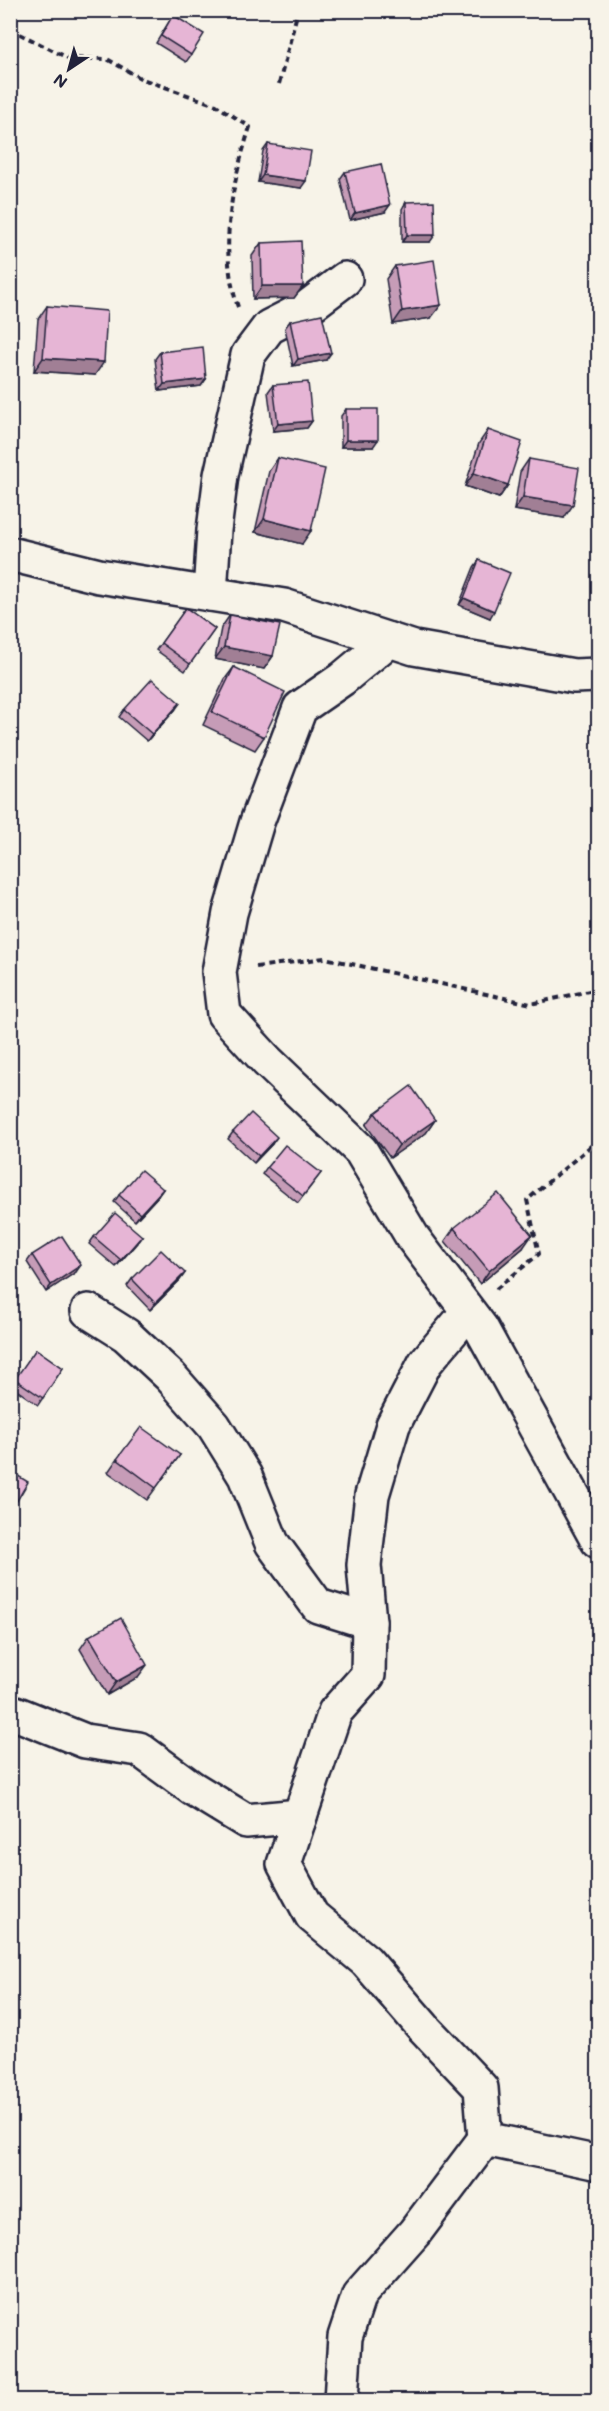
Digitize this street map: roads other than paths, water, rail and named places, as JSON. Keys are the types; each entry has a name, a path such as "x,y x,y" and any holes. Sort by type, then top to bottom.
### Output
{"street":[{"path":"210,594 220,475 248,355 269,327 308,307 345,279"},
{"path":"10,554 99,576 284,606 414,648 574,676 598,675"},
{"path":"389,640 342,679 300,708 257,822 230,913 219,972 224,1014 267,1061 361,1150 413,1238 481,1328 598,1541"},
{"path":"88,1311 126,1335 170,1376 214,1426 245,1476 272,1543 318,1606 369,1622"},
{"path":"298,1822 335,1712 368,1675 369,1622 364,1565 372,1495 393,1425 425,1362 468,1312"},
{"path":"10,1711 86,1741 139,1749 192,1788 246,1821 300,1816 284,1864 312,1916 366,1961 424,2028 481,2088 484,2139 415,2232 359,2295 345,2337 342,2400"},
{"path":"484,2139 594,2162 598,2159"}]}
